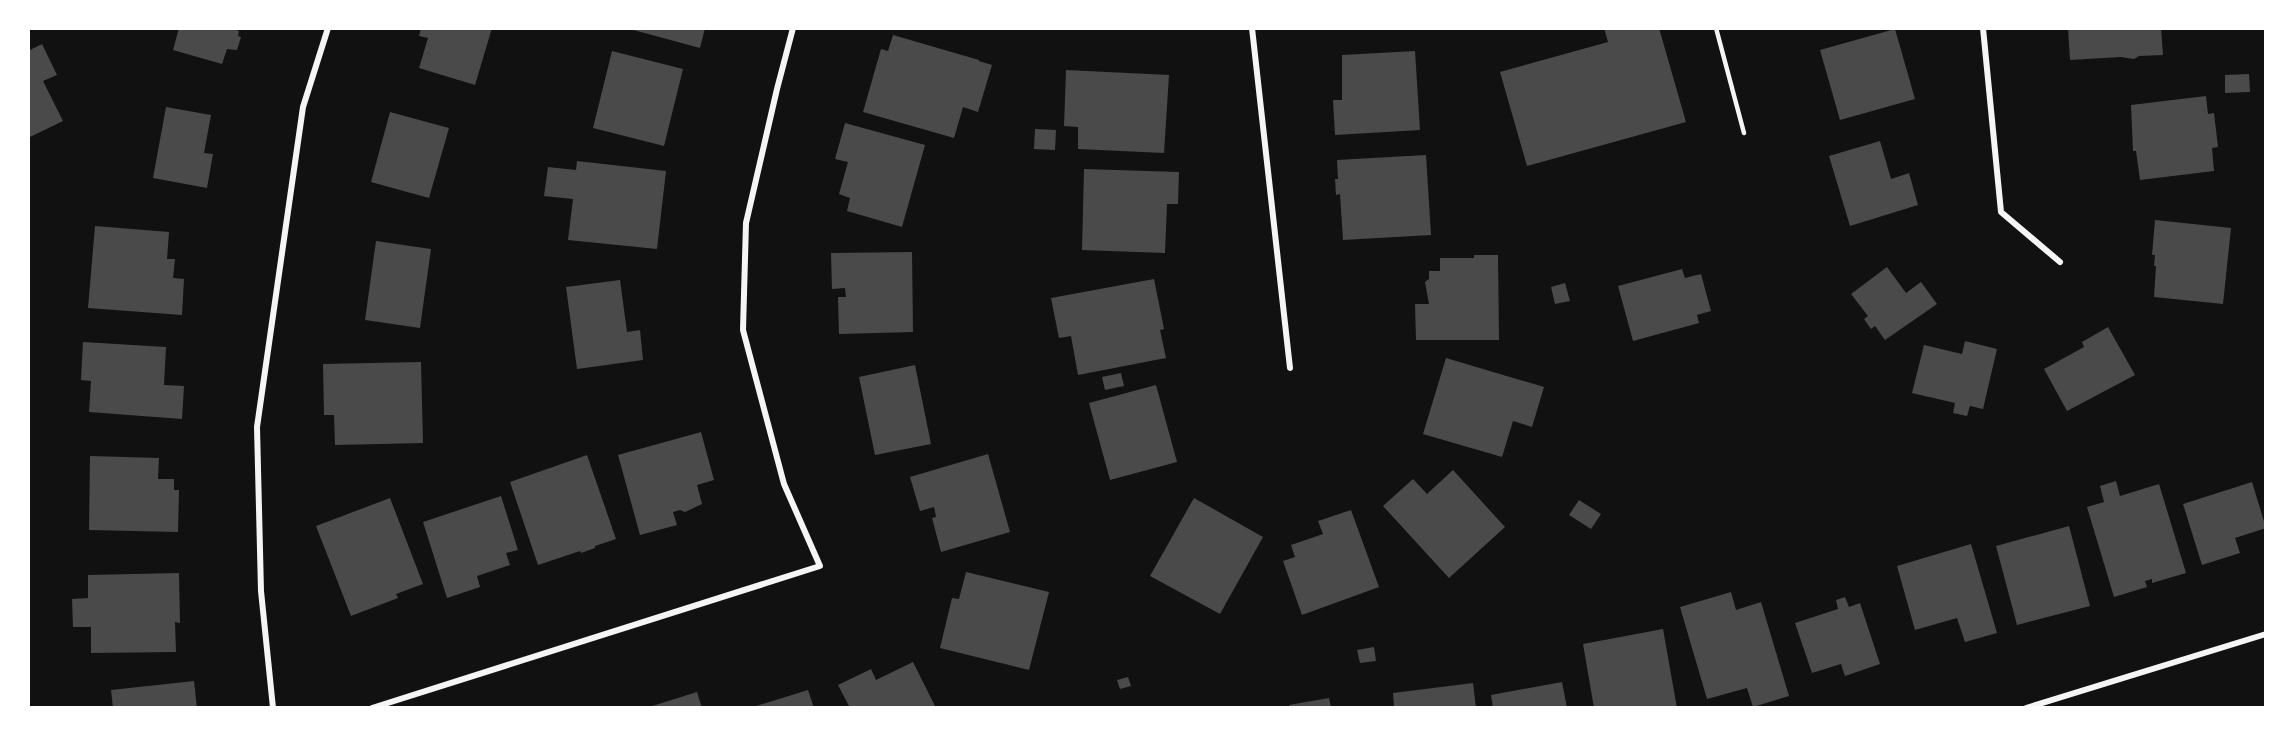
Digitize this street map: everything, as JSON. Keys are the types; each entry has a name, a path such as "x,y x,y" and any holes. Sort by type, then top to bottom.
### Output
{"street":[{"path":"273,708 261,591 257,427 303,106 328,28"},
{"path":"372,708 820,566 784,484 743,330 746,223 793,28"},
{"path":"1252,28 1290,368"},
{"path":"1983,28 2001,212 2060,262"},
{"path":"2026,708 2265,633"}],"lane":[{"path":"1716,28 1744,133"}],"building":[{"path":"179,28 231,28 239,31 238,36 241,37 237,50 227,49 222,64 173,50"},
{"path":"421,28 492,28 475,85 419,68 428,38 419,36"},
{"path":"626,28 705,28 700,48"},
{"path":"1604,28 1659,28 1686,122 1527,166 1500,72 1608,42"},
{"path":"2068,28 2161,28 2163,55 2139,56 2134,59 2121,57 2070,60"},
{"path":"1895,29 1915,99 1840,120 1820,50"},
{"path":"893,35 992,65 978,112 963,107 954,138 863,112 881,49 888,51"},
{"path":"42,44 57,75 43,81 63,121 28,138 28,51"},
{"path":"612,51 683,69 664,146 593,128"},
{"path":"1415,51 1420,130 1335,135 1333,100 1342,100 1342,55"},
{"path":"1066,70 1169,75 1164,153 1078,149 1078,127 1064,126"},
{"path":"2249,74 2250,92 2225,93 2225,75"},
{"path":"2206,96 2208,114 2214,113 2218,147 2212,148 2214,171 2140,180 2136,151 2133,151 2131,105"},
{"path":"166,107 211,115 204,153 213,154 207,188 153,178"},
{"path":"390,112 449,128 429,198 371,182"},
{"path":"845,123 925,145 902,227 847,211 850,198 839,194 848,162 835,159"},
{"path":"1035,129 1056,130 1055,150 1034,149"},
{"path":"1880,141 1891,179 1909,173 1918,205 1850,226 1829,156"},
{"path":"1426,155 1431,235 1343,240 1340,194 1336,195 1337,160"},
{"path":"577,161 666,171 657,249 568,240 573,199 544,196 548,167 576,170"},
{"path":"1084,169 1179,172 1178,204 1167,204 1165,253 1082,250"},
{"path":"2155,220 2231,228 2223,304 2154,297 2156,266 2154,266 2155,255 2152,255"},
{"path":"95,226 169,232 167,259 175,259 173,278 184,279 182,315 88,308"},
{"path":"376,241 431,249 420,328 365,320"},
{"path":"912,252 913,332 839,334 838,297 846,297 845,288 832,289 831,253"},
{"path":"1474,255 1498,255 1499,340 1416,340 1415,304 1429,304 1425,282 1429,279 1429,271 1440,271 1440,258 1474,258"},
{"path":"1887,267 1906,293 1921,282 1937,304 1885,340 1875,326 1871,329 1864,319 1868,316 1851,294"},
{"path":"1682,269 1685,278 1701,274 1711,311 1697,315 1699,323 1633,341 1618,286"},
{"path":"1154,279 1164,329 1160,330 1166,358 1078,375 1071,336 1059,338 1051,298"},
{"path":"620,280 627,332 640,330 643,360 577,369 566,287"},
{"path":"1565,283 1570,301 1555,304 1551,287"},
{"path":"2108,327 2135,375 2067,411 2044,369 2084,347 2082,342"},
{"path":"1965,341 1997,349 1983,409 1970,406 1967,416 1953,413 1955,403 1912,393 1924,345 1962,354"},
{"path":"83,342 166,347 164,385 184,386 182,419 89,412 91,381 81,380"},
{"path":"1446,358 1544,387 1532,427 1513,421 1502,457 1423,434"},
{"path":"421,362 423,443 335,445 334,415 324,415 323,364"},
{"path":"915,365 931,444 875,455 859,377"},
{"path":"1121,373 1124,386 1105,390 1102,377"},
{"path":"1156,385 1177,462 1110,480 1089,403"},
{"path":"701,432 714,480 697,485 702,504 685,512 680,510 673,512 677,525 640,535 618,455"},
{"path":"988,454 1010,532 941,552 932,518 936,517 934,507 920,511 910,477"},
{"path":"587,455 616,539 581,553 580,551 538,565 510,482"},
{"path":"90,456 159,458 158,479 174,479 174,490 179,490 178,532 89,530"},
{"path":"1453,470 1505,527 1449,578 1383,506 1413,479 1427,494"},
{"path":"2116,481 2120,496 2159,484 2186,573 2152,583 2152,579 2145,581 2147,587 2114,597 2087,507 2104,502 2100,486"},
{"path":"2252,482 2266,528 2235,538 2240,553 2202,565 2183,504"},
{"path":"501,496 518,550 506,553 510,565 477,576 480,587 447,598 423,522"},
{"path":"390,498 423,584 396,594 398,598 351,616 316,526"},
{"path":"1194,498 1263,537 1220,614 1150,576"},
{"path":"1579,500 1601,514 1591,529 1569,515"},
{"path":"1351,510 1379,587 1302,615 1283,561 1295,557 1291,545 1323,534 1318,521"},
{"path":"2069,526 2090,606 2017,625 1996,546"},
{"path":"1971,544 1997,633 1965,642 1957,618 1915,630 1897,566"},
{"path":"966,572 1049,592 1029,670 940,648 952,598 959,599"},
{"path":"179,573 180,623 175,622 176,652 91,653 91,627 73,627 72,599 88,598 88,575"},
{"path":"1731,592 1736,610 1761,602 1789,696 1753,707 1747,688 1707,699 1680,607"},
{"path":"1845,597 1849,607 1860,603 1880,664 1845,676 1841,664 1812,673 1795,623 1838,609 1836,600"},
{"path":"1663,629 1677,708 1594,708 1583,644"},
{"path":"1374,647 1376,661 1360,663 1357,650"},
{"path":"913,662 936,708 850,708 838,685 871,669 876,680"},
{"path":"1128,677 1131,686 1120,689 1117,680"},
{"path":"194,681 197,708 113,708 111,690"},
{"path":"1562,682 1567,708 1493,708 1491,695"},
{"path":"1473,683 1476,708 1394,708 1393,693"},
{"path":"808,690 814,708 753,708 753,707"},
{"path":"697,692 702,708 649,708 649,707"},
{"path":"1329,698 1331,708 1290,708 1289,705"}]}
